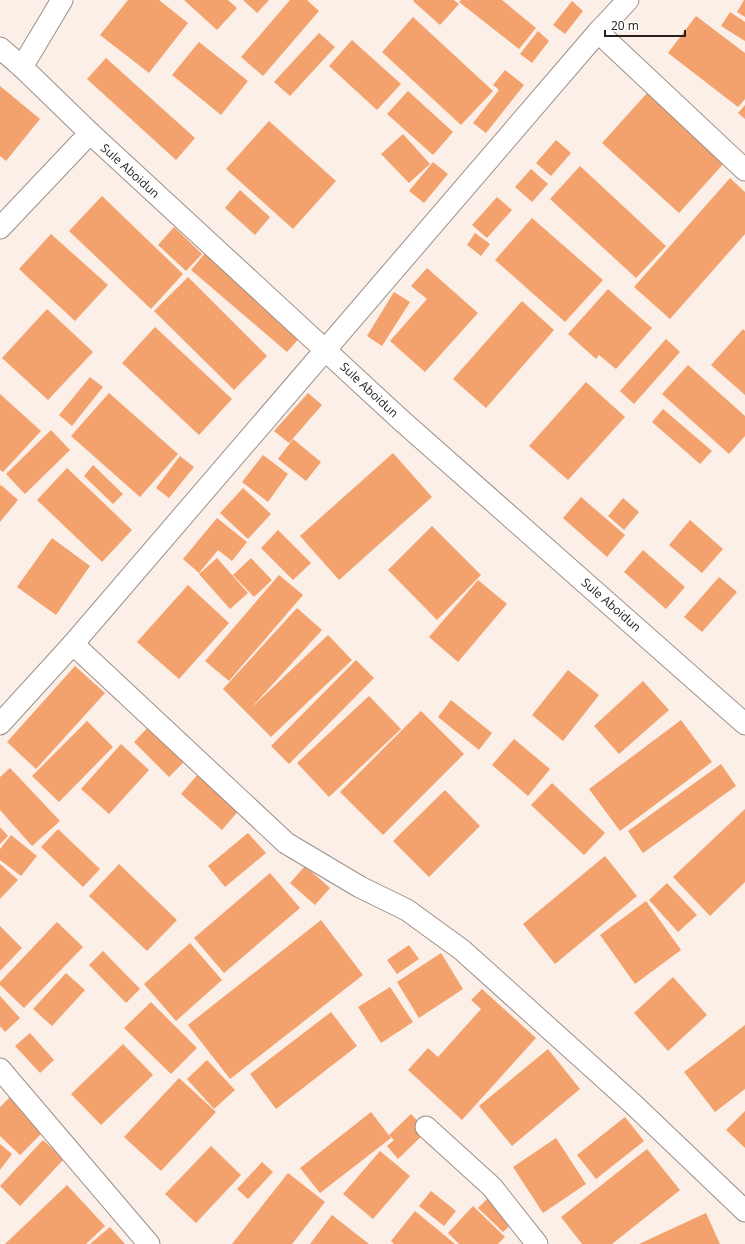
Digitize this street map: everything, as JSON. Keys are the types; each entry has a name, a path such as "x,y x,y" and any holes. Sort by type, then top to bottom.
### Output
{"street":[{"path":"22,67 62,0"},
{"path":"0,724 73,644 598,32 628,0"},
{"path":"598,32 745,170"},
{"name":"Sule Aboidun","path":"0,48 402,421 745,724"},
{"path":"0,228 90,133"},
{"path":"73,644 286,843 360,887 407,910 462,950 633,1104 745,1211"},
{"path":"0,1069 149,1244"},
{"path":"426,1127 492,1187 537,1244"}],"building":[{"path":"128,0 159,0 188,23 149,73 100,35"},
{"path":"184,0 228,0 237,8 217,30"},
{"path":"243,0 269,0 257,13"},
{"path":"290,0 307,0 319,11 263,76 241,57"},
{"path":"454,0 459,4 440,25 413,1"},
{"path":"461,0 502,0 536,28 519,49 459,2"},
{"path":"745,0 745,17 737,12"},
{"path":"572,1 583,11 565,34 553,25"},
{"path":"730,12 745,22 745,41 721,26"},
{"path":"696,16 745,53 745,99 738,107 668,53"},
{"path":"413,17 493,91 461,125 382,52"},
{"path":"538,31 549,41 532,63 520,54"},
{"path":"319,33 335,47 290,96 274,82"},
{"path":"352,40 401,84 377,110 329,66"},
{"path":"199,42 248,81 221,115 172,75"},
{"path":"106,58 195,138 176,160 87,79"},
{"path":"505,70 524,85 486,133 473,123 499,90 493,85"},
{"path":"0,86 40,119 6,161 0,156"},
{"path":"408,91 453,132 433,155 387,114"},
{"path":"648,92 725,162 679,213 602,143"},
{"path":"745,105 745,119 738,113"},
{"path":"269,121 336,181 293,229 226,169"},
{"path":"403,134 430,164 409,183 381,154"},
{"path":"556,140 571,153 551,176 536,163"},
{"path":"433,162 448,174 424,203 409,191"},
{"path":"580,166 666,246 636,278 550,199"},
{"path":"531,169 548,184 532,202 515,187"},
{"path":"730,178 745,192 745,234 670,319 634,287"},
{"path":"240,190 270,217 255,235 225,208"},
{"path":"102,196 183,274 151,309 69,231"},
{"path":"497,197 512,210 487,238 472,225"},
{"path":"532,218 603,280 565,322 495,260"},
{"path":"174,227 202,254 186,271 158,245"},
{"path":"475,233 490,244 481,256 467,245"},
{"path":"51,234 108,285 75,321 19,269"},
{"path":"206,252 302,335 287,352 191,270"},
{"path":"427,268 478,313 425,372 390,341 427,299 411,286"},
{"path":"188,277 267,356 234,390 154,311"},
{"path":"608,289 652,328 616,369 599,355 596,359 568,334"},
{"path":"394,292 410,302 382,346 367,336"},
{"path":"522,301 554,330 486,408 453,379"},
{"path":"47,309 93,352 48,400 2,358"},
{"path":"155,327 232,399 199,435 122,363"},
{"path":"743,329 745,331 745,395 711,365"},
{"path":"666,339 680,352 634,404 620,391"},
{"path":"688,365 745,416 745,436 729,454 662,394"},
{"path":"90,377 103,387 72,426 59,415"},
{"path":"586,382 625,417 568,480 529,446"},
{"path":"109,393 178,454 140,497 71,436"},
{"path":"308,393 322,405 289,443 274,431"},
{"path":"0,394 41,431 3,472 0,470"},
{"path":"663,409 712,451 700,464 652,422"},
{"path":"51,430 70,450 25,494 6,474"},
{"path":"293,439 321,462 306,481 278,459"},
{"path":"393,453 432,497 339,580 300,536"},
{"path":"263,455 288,474 268,502 242,482"},
{"path":"180,456 194,467 169,498 156,488"},
{"path":"93,465 123,494 113,504 84,476"},
{"path":"67,468 132,530 102,562 37,500"},
{"path":"1,485 18,500 0,522 0,486"},
{"path":"243,488 271,514 248,539 220,513"},
{"path":"581,497 625,535 607,557 563,518"},
{"path":"623,498 639,512 624,530 608,516"},
{"path":"217,518 247,542 232,561 218,550 199,573 183,559"},
{"path":"690,520 723,549 702,573 669,545"},
{"path":"432,526 481,575 437,620 388,570"},
{"path":"278,530 311,563 293,580 261,548"},
{"path":"52,538 90,566 56,615 17,587"},
{"path":"643,550 685,587 666,609 624,572"},
{"path":"217,558 248,593 230,609 199,574"},
{"path":"251,558 272,580 254,597 233,575"},
{"path":"279,575 303,595 229,681 205,661"},
{"path":"719,577 737,592 702,632 684,617"},
{"path":"478,580 507,604 458,662 429,637"},
{"path":"188,585 229,623 179,679 137,642"},
{"path":"297,608 322,630 251,708 328,635 352,660 271,737 223,689"},
{"path":"356,660 374,678 289,764 271,746"},
{"path":"75,666 105,693 36,769 7,742"},
{"path":"568,670 599,695 563,741 532,715"},
{"path":"643,681 669,710 619,754 594,726"},
{"path":"369,696 401,729 329,797 297,763"},
{"path":"451,700 492,733 479,750 438,717"},
{"path":"421,711 464,754 383,835 340,792"},
{"path":"681,720 712,762 620,831 589,789"},
{"path":"87,721 113,747 59,802 32,776"},
{"path":"150,725 186,760 169,777 134,742"},
{"path":"514,739 550,769 528,796 492,765"},
{"path":"121,744 149,770 109,814 81,789"},
{"path":"721,764 736,786 643,853 628,831"},
{"path":"10,768 60,821 32,846 0,810 0,777"},
{"path":"199,773 240,809 222,830 181,794"},
{"path":"552,783 605,833 584,855 531,805"},
{"path":"445,790 480,826 429,877 393,841"},
{"path":"745,809 745,882 710,916 673,877"},
{"path":"0,827 8,836 0,844"},
{"path":"58,829 100,869 83,887 41,847"},
{"path":"248,833 266,853 225,887 208,866"},
{"path":"11,835 37,856 21,876 0,860 0,849"},
{"path":"605,856 637,896 555,964 523,924"},
{"path":"0,864 18,880 0,899"},
{"path":"119,864 177,920 147,951 89,896"},
{"path":"305,866 330,888 315,905 290,883"},
{"path":"270,873 300,908 224,973 194,938"},
{"path":"667,883 697,915 678,932 649,900"},
{"path":"646,901 681,950 635,984 600,935"},
{"path":"321,920 363,975 230,1079 188,1025"},
{"path":"57,922 83,947 24,1008 0,985 0,982"},
{"path":"0,926 22,948 0,971"},
{"path":"190,943 222,980 176,1021 144,984"},
{"path":"409,945 419,959 397,974 387,960"},
{"path":"103,951 140,989 126,1003 89,965"},
{"path":"441,953 463,989 419,1018 397,982"},
{"path":"66,973 85,990 52,1026 33,1009"},
{"path":"673,977 707,1015 668,1051 634,1013"},
{"path":"390,987 413,1022 381,1043 358,1007"},
{"path":"482,989 536,1038 462,1120 408,1070 428,1048 438,1057 481,1009 471,1000"},
{"path":"0,996 20,1018 5,1032 0,1026"},
{"path":"151,1002 197,1048 171,1074 124,1028"},
{"path":"331,1012 357,1046 276,1109 250,1074"},
{"path":"745,1025 745,1089 715,1112 684,1072"},
{"path":"30,1033 54,1060 40,1073 15,1046"},
{"path":"123,1044 153,1075 101,1125 71,1094"},
{"path":"548,1049 580,1089 512,1146 479,1106"},
{"path":"207,1060 235,1090 214,1109 187,1079"},
{"path":"179,1078 216,1112 161,1171 124,1137"},
{"path":"10,1097 44,1131 20,1155 0,1136 0,1107"},
{"path":"745,1111 745,1148 726,1130"},
{"path":"371,1112 391,1138 320,1193 300,1168"},
{"path":"411,1114 427,1131 398,1159 387,1146 394,1140 389,1135"},
{"path":"625,1117 644,1141 596,1179 577,1155"},
{"path":"556,1138 586,1184 543,1213 513,1167"},
{"path":"43,1140 64,1159 20,1206 0,1186"},
{"path":"0,1144 12,1154 0,1170"},
{"path":"211,1146 241,1175 196,1223 165,1194"},
{"path":"647,1149 680,1190 612,1244 582,1244 561,1217"},
{"path":"380,1151 410,1176 373,1219 343,1194"},
{"path":"262,1162 273,1172 248,1199 237,1189"},
{"path":"288,1173 325,1202 292,1244 232,1244"},
{"path":"67,1185 105,1226 86,1244 5,1244"},
{"path":"431,1191 456,1211 444,1226 419,1206"},
{"path":"490,1196 515,1221 503,1232 478,1208"},
{"path":"473,1206 505,1237 498,1244 459,1244 448,1233"},
{"path":"415,1211 455,1244 394,1244 391,1241"},
{"path":"706,1213 720,1244 639,1244"},
{"path":"332,1215 369,1244 310,1244"},
{"path":"110,1227 125,1244 90,1244"}]}
